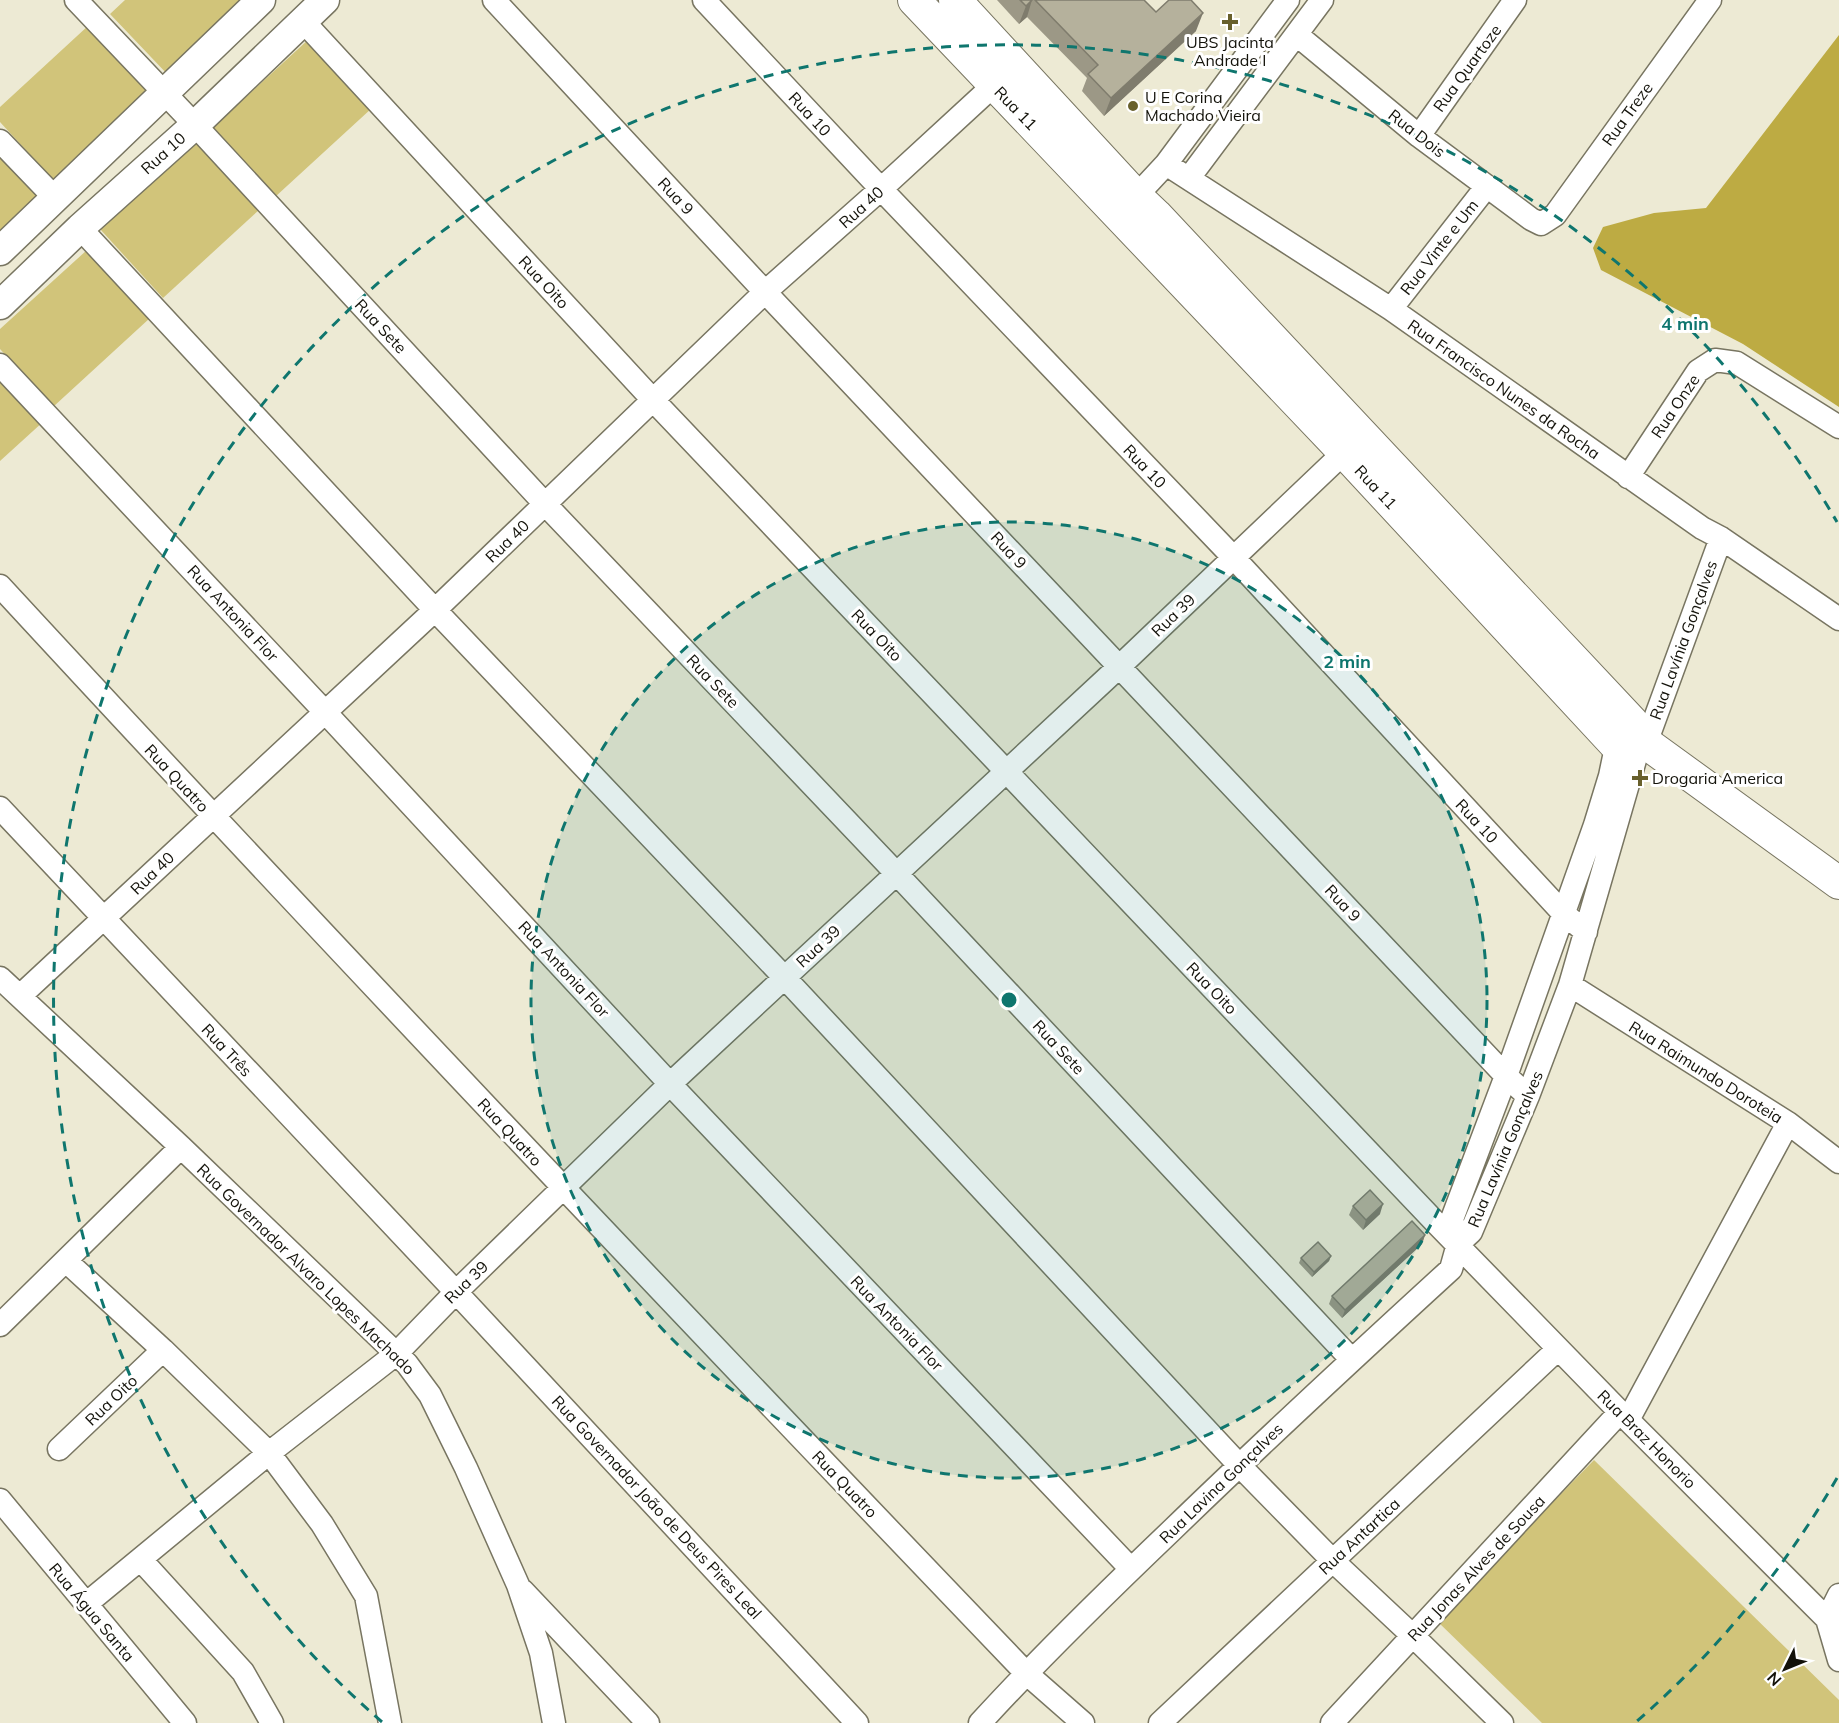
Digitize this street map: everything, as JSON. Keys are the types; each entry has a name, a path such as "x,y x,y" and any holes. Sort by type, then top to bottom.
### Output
{"main road":[{"name":"Rua 11","path":"914,0 994,85 1127,205 1156,215 1353,443 1631,736 1839,883"},
{"name":"Rua 11","path":"955,0 1127,205"}],"street":[{"name":"Rua Sete","path":"76,0 195,125 545,504 896,873 1352,1360"},
{"path":"0,251 261,0"},
{"name":"Rua 10","path":"0,305 80,228 195,125 325,0"},
{"name":"Rua 9","path":"494,0 765,292 1506,1076 1528,1095"},
{"name":"Rua 10","path":"704,0 881,189 1233,557 1563,913 1586,932"},
{"path":"1127,205 1166,164 1288,0"},
{"path":"1189,178 1322,0"},
{"name":"Rua Quartoze","path":"1419,136 1515,0"},
{"name":"Rua Treze","path":"1541,224 1546,223 1555,215 1710,0"},
{"name":"Rua Oito","path":"303,21 653,400 1428,1216 1458,1244"},
{"name":"Rua Dois","path":"1297,35 1419,136 1541,224"},
{"name":"Rua 40","path":"20,996 435,610 765,292 994,85"},
{"path":"0,141 55,198"},
{"name":"Rua Francisco Nunes da Rocha","path":"1166,164 1390,309 1628,477 1839,619"},
{"name":"Rua Vinte e Um","path":"1390,309 1487,186"},
{"path":"80,228 435,610 784,977 1239,1465 1333,1561 1502,1723"},
{"name":"Rua Onze","path":"1628,477 1698,371 1715,360 1737,363 1839,427"},
{"name":"Rua Antonia Flor","path":"0,365 670,1084 1131,1569"},
{"name":"Rua 39","path":"86,1604 269,1453 396,1354 456,1292 670,1084 1120,666 1353,443"},
{"name":"Rua Lavínia Gonçalves","path":"1631,736 1637,753 1570,985 1528,1095 1471,1232 1458,1244 1452,1219 1506,1076 1563,913 1610,776 1615,752 1631,736 1721,538"},
{"name":"Rua Quatro","path":"0,586 212,816 563,1189 1026,1673 1083,1723"},
{"name":"Rua Três","path":"0,808 456,1292"},
{"name":"Rua Governador Alvaro Lopes Machado","path":"0,978 181,1147 407,1364 430,1395 466,1468 518,1585 541,1653 554,1723"},
{"name":"Rua Raimundo Doroteia","path":"1570,985 1788,1124 1839,1162"},
{"name":"Rua Jonas Alves de Sousa","path":"1332,1723 1624,1416 1788,1124"},
{"path":"0,1325 181,1147"},
{"name":"Rua Braz Honorio","path":"1458,1244 1558,1349 1833,1625"},
{"name":"Rua Lavina Gonçalves","path":"980,1723 1026,1673 1131,1569 1239,1465 1451,1269 1458,1244"},
{"path":"66,1262 163,1350 269,1453 322,1524 366,1596 390,1723"},
{"name":"Rua Governador João de Deus Pires Leal","path":"456,1292 858,1723"},
{"name":"Rua Antartica","path":"1160,1723 1558,1349"},
{"name":"Rua Oito","path":"59,1449 163,1350"},
{"name":"Rua Água Santa","path":"0,1500 185,1723"},
{"path":"141,1560 243,1672 272,1723"},
{"path":"518,1585 648,1723"},
{"path":"1839,1596 1833,1625 1839,1660"}],"shaded area":[{"path":"125,0 253,0 170,77 110,14"},
{"path":"89,25 153,94 55,182 0,122 0,107"},
{"path":"1839,35 1839,407 1743,344 1601,270 1593,248 1603,227 1654,213 1706,208"},
{"path":"309,39 372,108 275,197 212,128"},
{"path":"197,141 259,210 163,298 100,229"},
{"path":"0,148 44,196 0,236"},
{"path":"87,250 150,318 53,407 0,349 0,329"},
{"path":"0,372 44,421 0,461"},
{"path":"1594,1460 1839,1700 1839,1723 1542,1723 1437,1621"}],"building":[{"path":"1020,0 1032,0 1026,6"},
{"path":"1035,0 1144,0 1156,12 1169,0 1191,0 1203,13 1111,98 1088,74 1098,65"},
{"path":"1370,1190 1383,1204 1366,1220 1353,1206"},
{"path":"1412,1221 1425,1235 1345,1310 1332,1296"},
{"path":"1318,1242 1331,1256 1314,1272 1301,1258"}],"place":[{"name":"UBS Jacinta Andrade I","path":"1230,22"},
{"name":"U E Corina Machado Vieira","path":"1133,106"},
{"name":"Drogaria America","path":"1640,778"}]}
